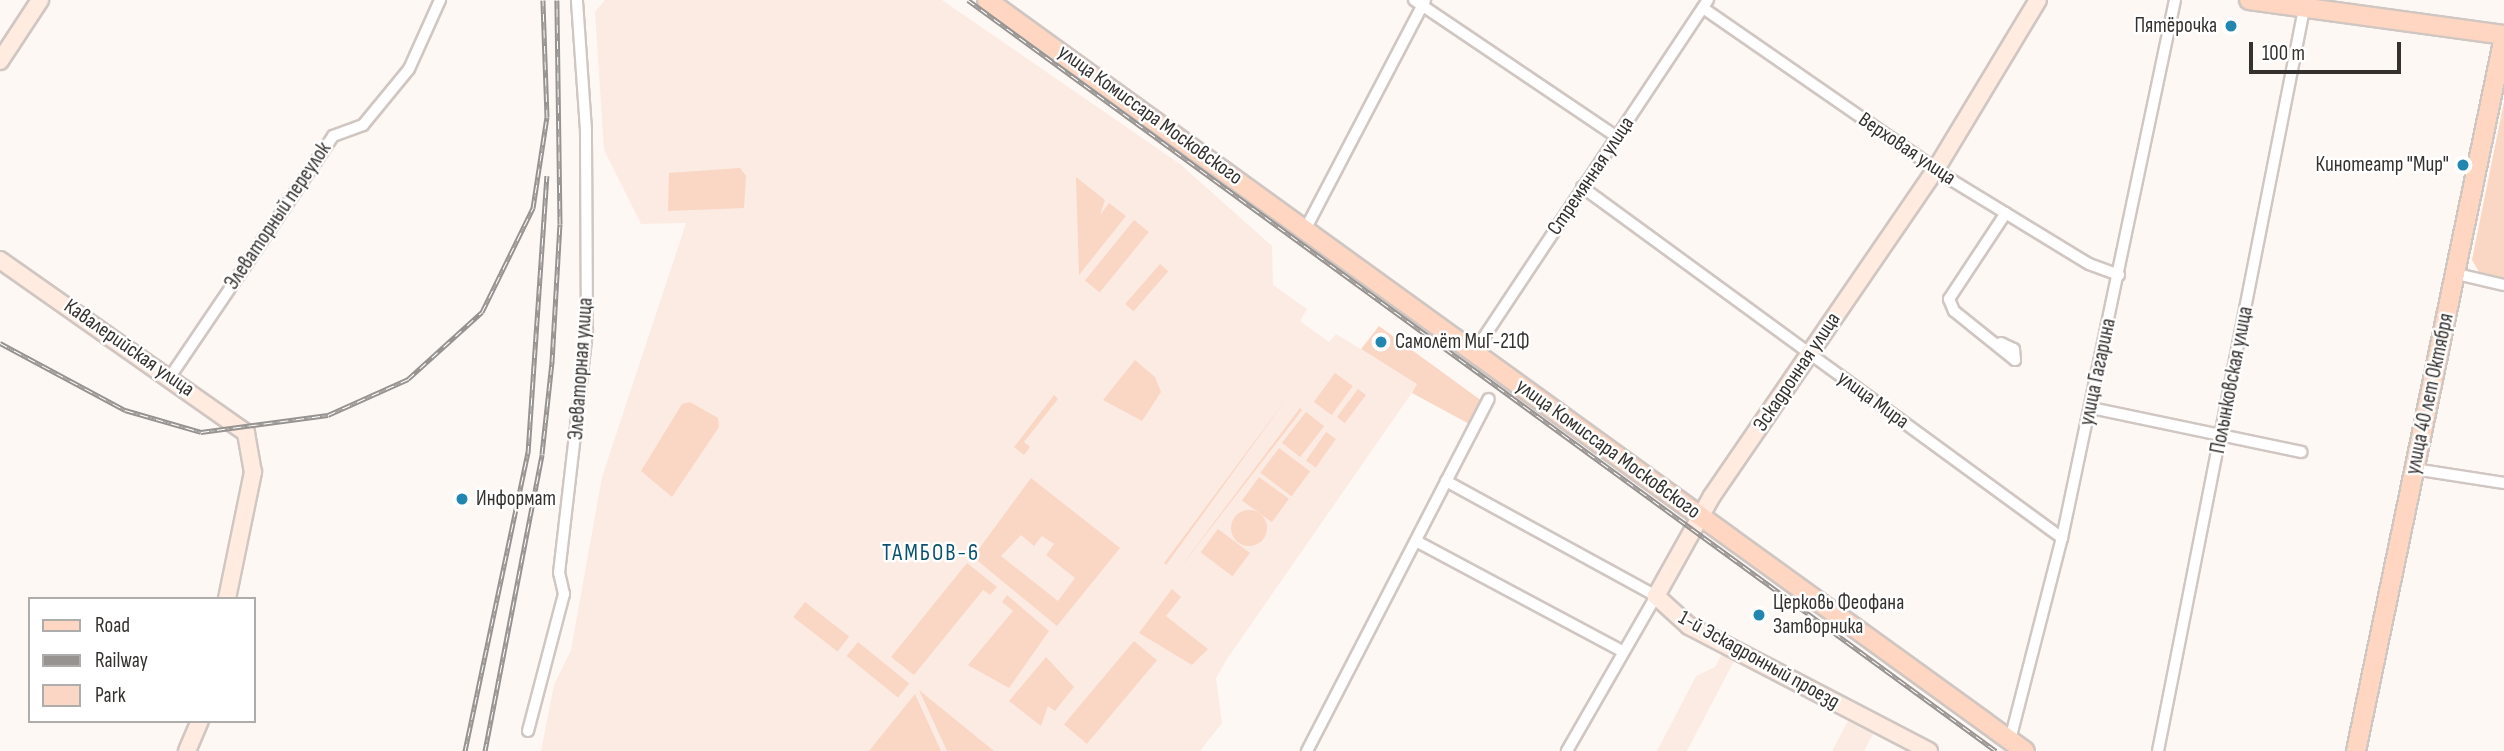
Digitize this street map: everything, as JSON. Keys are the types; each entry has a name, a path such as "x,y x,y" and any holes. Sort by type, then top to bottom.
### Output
{"main road":[{"name":"улица Комиссара Московского","path":"987,0 1306,228 2025,751"},
{"path":"2249,0 2504,36"},
{"name":"улица 40 лет Октября","path":"2356,751 2457,274 2504,36"}],"street":[{"path":"0,61 40,0"},
{"name":"Элеваторный переулок","path":"170,377 333,136 363,125 409,69 440,0"},
{"name":"Элеваторная улица","path":"528,731 564,594 559,573 587,330 586,130 577,0"},
{"name":"Эскадронная улица","path":"1567,751 1700,515 1936,169 2038,0"},
{"name":"улица Гагарина","path":"2010,740 2062,538 2091,408 2175,0"},
{"path":"1306,228 1420,2 1617,137"},
{"name":"Верховая улица","path":"1706,4 1936,169 2006,214 2119,275"},
{"name":"Стремянная улица","path":"1474,352 1706,4"},
{"name":"Полынковская улица","path":"2158,751 2304,9"},
{"name":"улица Мира","path":"1582,187 2062,538"},
{"path":"2001,343 1954,311 1950,299 2006,214"},
{"name":"Кавалерийская улица","path":"0,260 235,420 250,442 253,472 227,597"},
{"path":"2457,274 2504,285"},
{"path":"1307,751 1489,399"},
{"path":"2091,408 2301,452"},
{"path":"2414,469 2504,483"},
{"name":"1-й Эскадронный проезд","path":"1446,481 1656,596 1689,626 1929,751"},
{"path":"1416,541 1622,651"},
{"path":"187,751 199,723"}],"shaded area":[{"path":"605,0 942,0 1180,164 1272,246 1273,285 1307,309 1300,321 1329,342 1336,334 1418,384 1227,659 1216,678 1222,723 1200,751 541,751 554,685 571,650 602,477 686,223 641,224 604,150 595,12"},
{"path":"1722,654 1734,661 1687,751 1657,751 1696,676 1715,667"},
{"path":"1848,721 1873,734 1864,751 1832,751"}],"green space":[{"path":"2504,102 2504,278 2479,272 2472,260"},
{"path":"740,168 746,176 744,208 668,211 669,173"},
{"path":"1076,177 1105,200 1100,215 1109,203 1126,216 1079,275"},
{"path":"1134,220 1149,232 1100,293 1085,281"},
{"path":"1160,264 1168,271 1134,311 1125,304"},
{"path":"1379,326 1486,404 1473,426 1412,393 1417,384 1361,349"},
{"path":"1135,360 1155,377 1161,392 1142,421 1103,400"},
{"path":"1335,373 1353,386 1332,415 1314,402"},
{"path":"1358,389 1366,395 1345,423 1337,417"},
{"path":"1054,395 1058,399 1024,442 1030,447 1024,455 1014,447"},
{"path":"1287,398 1166,565 1164,563"},
{"path":"690,402 718,418 719,427 672,497 641,471 682,404"},
{"path":"1300,408 1302,410 1176,573"},
{"path":"1306,412 1324,426 1300,457 1282,443"},
{"path":"1326,432 1336,439 1316,468 1306,461"},
{"path":"1279,448 1310,471 1291,496 1260,473"},
{"path":"1259,477 1289,499 1272,522 1242,500"},
{"path":"1031,478 1120,548 1057,626 973,557","holes":["1021,535 1034,546 1042,536 1054,544 1046,555 1075,578 1058,601 1001,556"]},
{"path":"1249,510 1261,516 1267,528 1261,540 1249,546 1237,540 1231,528 1237,516"},
{"path":"1218,529 1250,553 1232,576 1201,552"},
{"path":"967,563 997,587 990,595 983,590 914,675 891,657"},
{"path":"1172,589 1181,597 1166,616 1208,649 1192,665 1139,633"},
{"path":"1007,595 1049,631 1009,688 968,665 1013,611 1002,602"},
{"path":"805,602 849,636 837,651 793,617"},
{"path":"1134,641 1157,660 1087,744 1064,724"},
{"path":"858,642 909,684 898,698 847,656"},
{"path":"1046,657 1074,687 1055,711 1048,706 1041,726 1009,701"},
{"path":"919,690 994,751 947,751"},
{"path":"915,694 941,751 869,751"}],"railway":[{"path":"0,343 125,410 201,432 328,415 408,379 482,312 533,208 547,117 543,0"},
{"path":"485,751 542,454 552,362 560,224 557,0"},
{"path":"968,0 1996,751"},
{"path":"465,751 528,453 547,176"}],"place":[{"name":"Пятёрочка","path":"2231,26"},
{"name":"Кинотеатр \"Мир\"","path":"2463,165"},
{"name":"Самолёт МиГ-21Ф","path":"1381,342"},
{"name":"Информат","path":"462,499"},
{"name":"Церковь Феофана Затворника","path":"1759,615"}],"district":[{"name":"ТАМБОВ-6","path":"931,553"}]}
